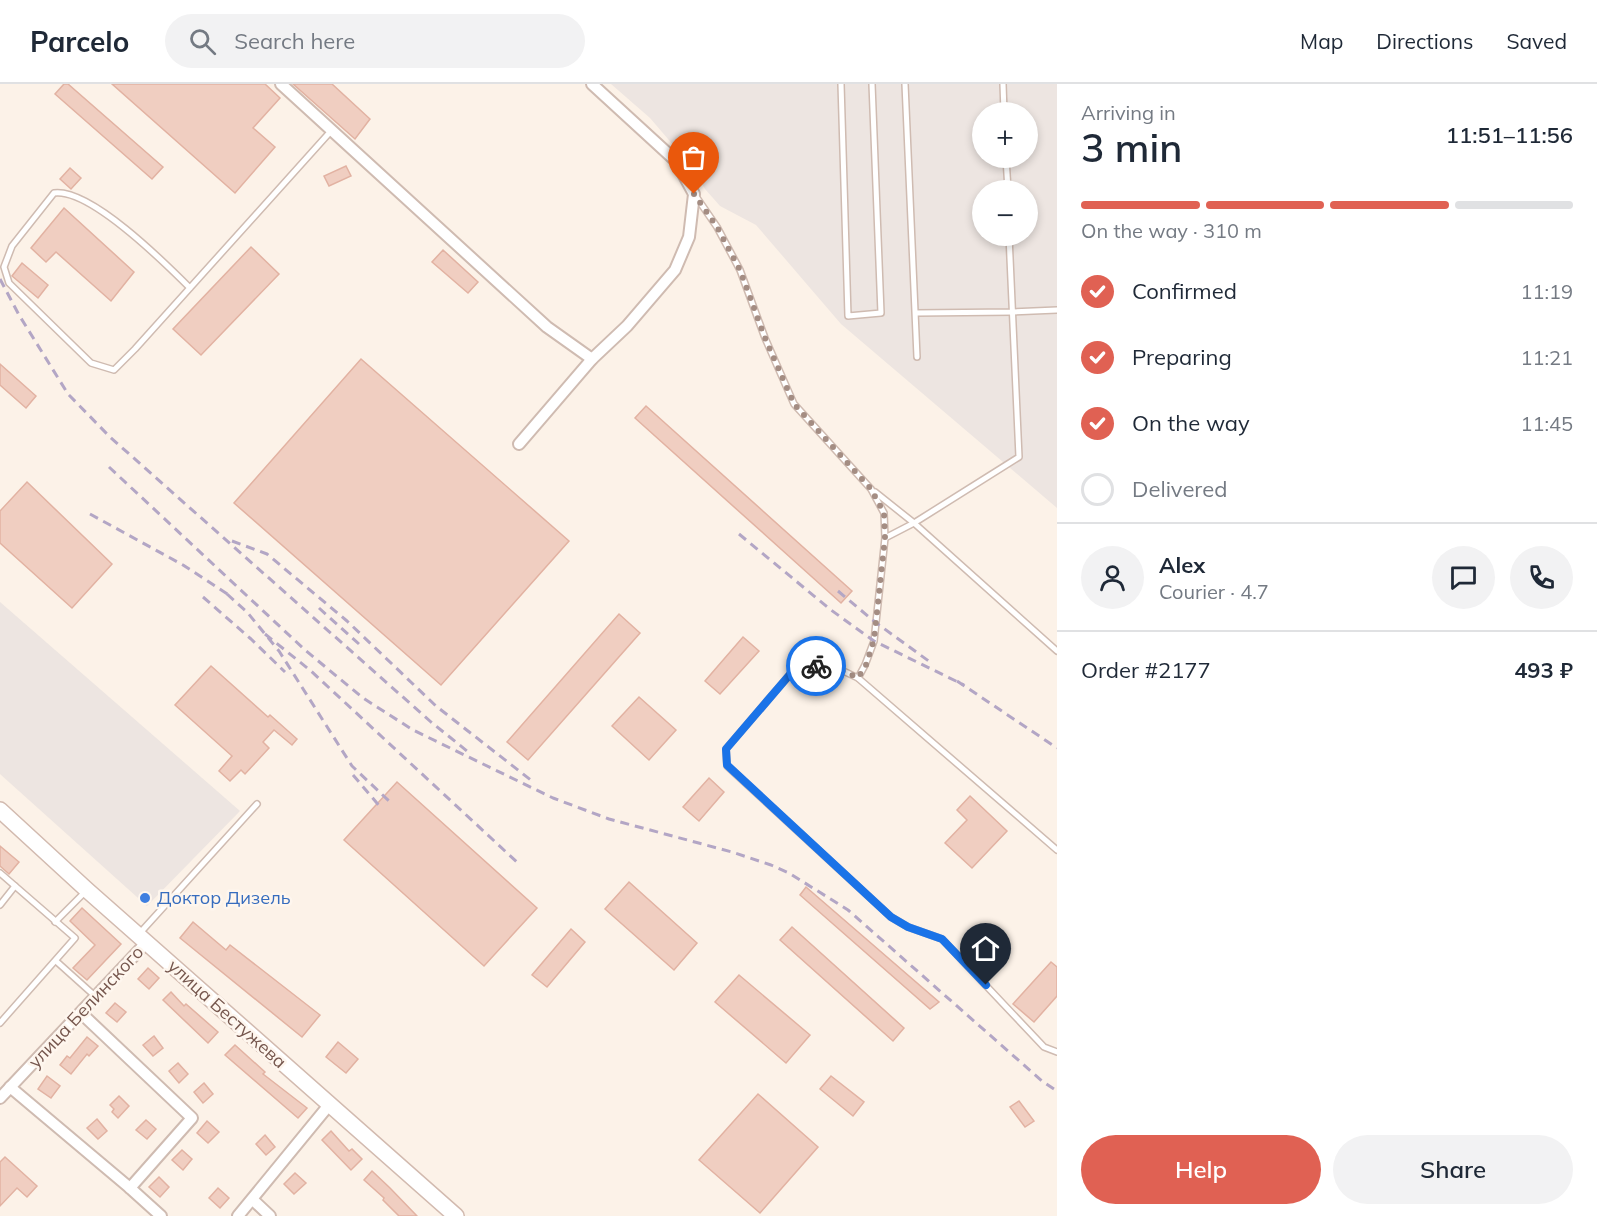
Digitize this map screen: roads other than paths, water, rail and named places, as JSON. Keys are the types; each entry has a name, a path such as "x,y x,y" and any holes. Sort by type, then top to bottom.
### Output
{"street":[{"path":"281,84 547,327 592,359"},
{"path":"519,444 592,359 627,326 675,270 689,237 694,194 676,161 592,84"},
{"name":"улица Бестужева","path":"0,810 328,1105 456,1216"},
{"name":"улица Белинского","path":"0,1098 81,1013 142,939"},
{"path":"81,1013 192,1118 130,1188"},
{"path":"10,1087 161,1216"},
{"path":"238,1216 328,1105"},
{"path":"253,1200 270,1216"}],"lane":[{"path":"841,84 848,315 881,313 872,84"},
{"path":"905,84 918,357"},
{"path":"1003,84 1004,102"},
{"path":"190,288 160,258 111,218 83,199 63,192 54,193 12,246 4,267 9,283 91,363 114,370 190,288 331,131"},
{"path":"694,194 717,227 740,270 765,338 794,404 871,489 914,523 1057,651"},
{"path":"885,538 914,523 1019,457 1010,246"},
{"path":"916,313 1057,310"},
{"path":"858,678 866,665 874,640 885,538 884,513 871,489"},
{"path":"1057,850 858,678 835,667 809,665 792,672 726,749 727,765 891,917 908,927 942,939 1044,1047 1057,1052"},
{"path":"142,939 256,804"},
{"path":"0,873 75,938 0,1023"},
{"path":"0,905 15,886"},
{"path":"55,922 87,890"},
{"path":"56,961 95,996"}],"railway":[{"path":"0,279 19,315 68,394 110,437 431,722 467,751"},
{"path":"109,467 305,650 363,698 413,730 553,798 609,819 732,852 789,873 848,910 1042,1081 1057,1091"},
{"path":"90,514 183,565 232,597"},
{"path":"739,534 831,610 874,641 964,685"},
{"path":"232,541 267,554 347,621 436,706 532,781"},
{"path":"838,591 875,622 930,662"},
{"path":"227,594 247,612 279,651 352,766 389,801"},
{"path":"203,597 285,672"},
{"path":"319,608 359,644"},
{"path":"265,634 311,671 519,864"},
{"path":"957,681 1057,748"},
{"path":"353,775 382,809"}],"place":[{"name":"Доктор Дизель","path":"145,898"}]}
